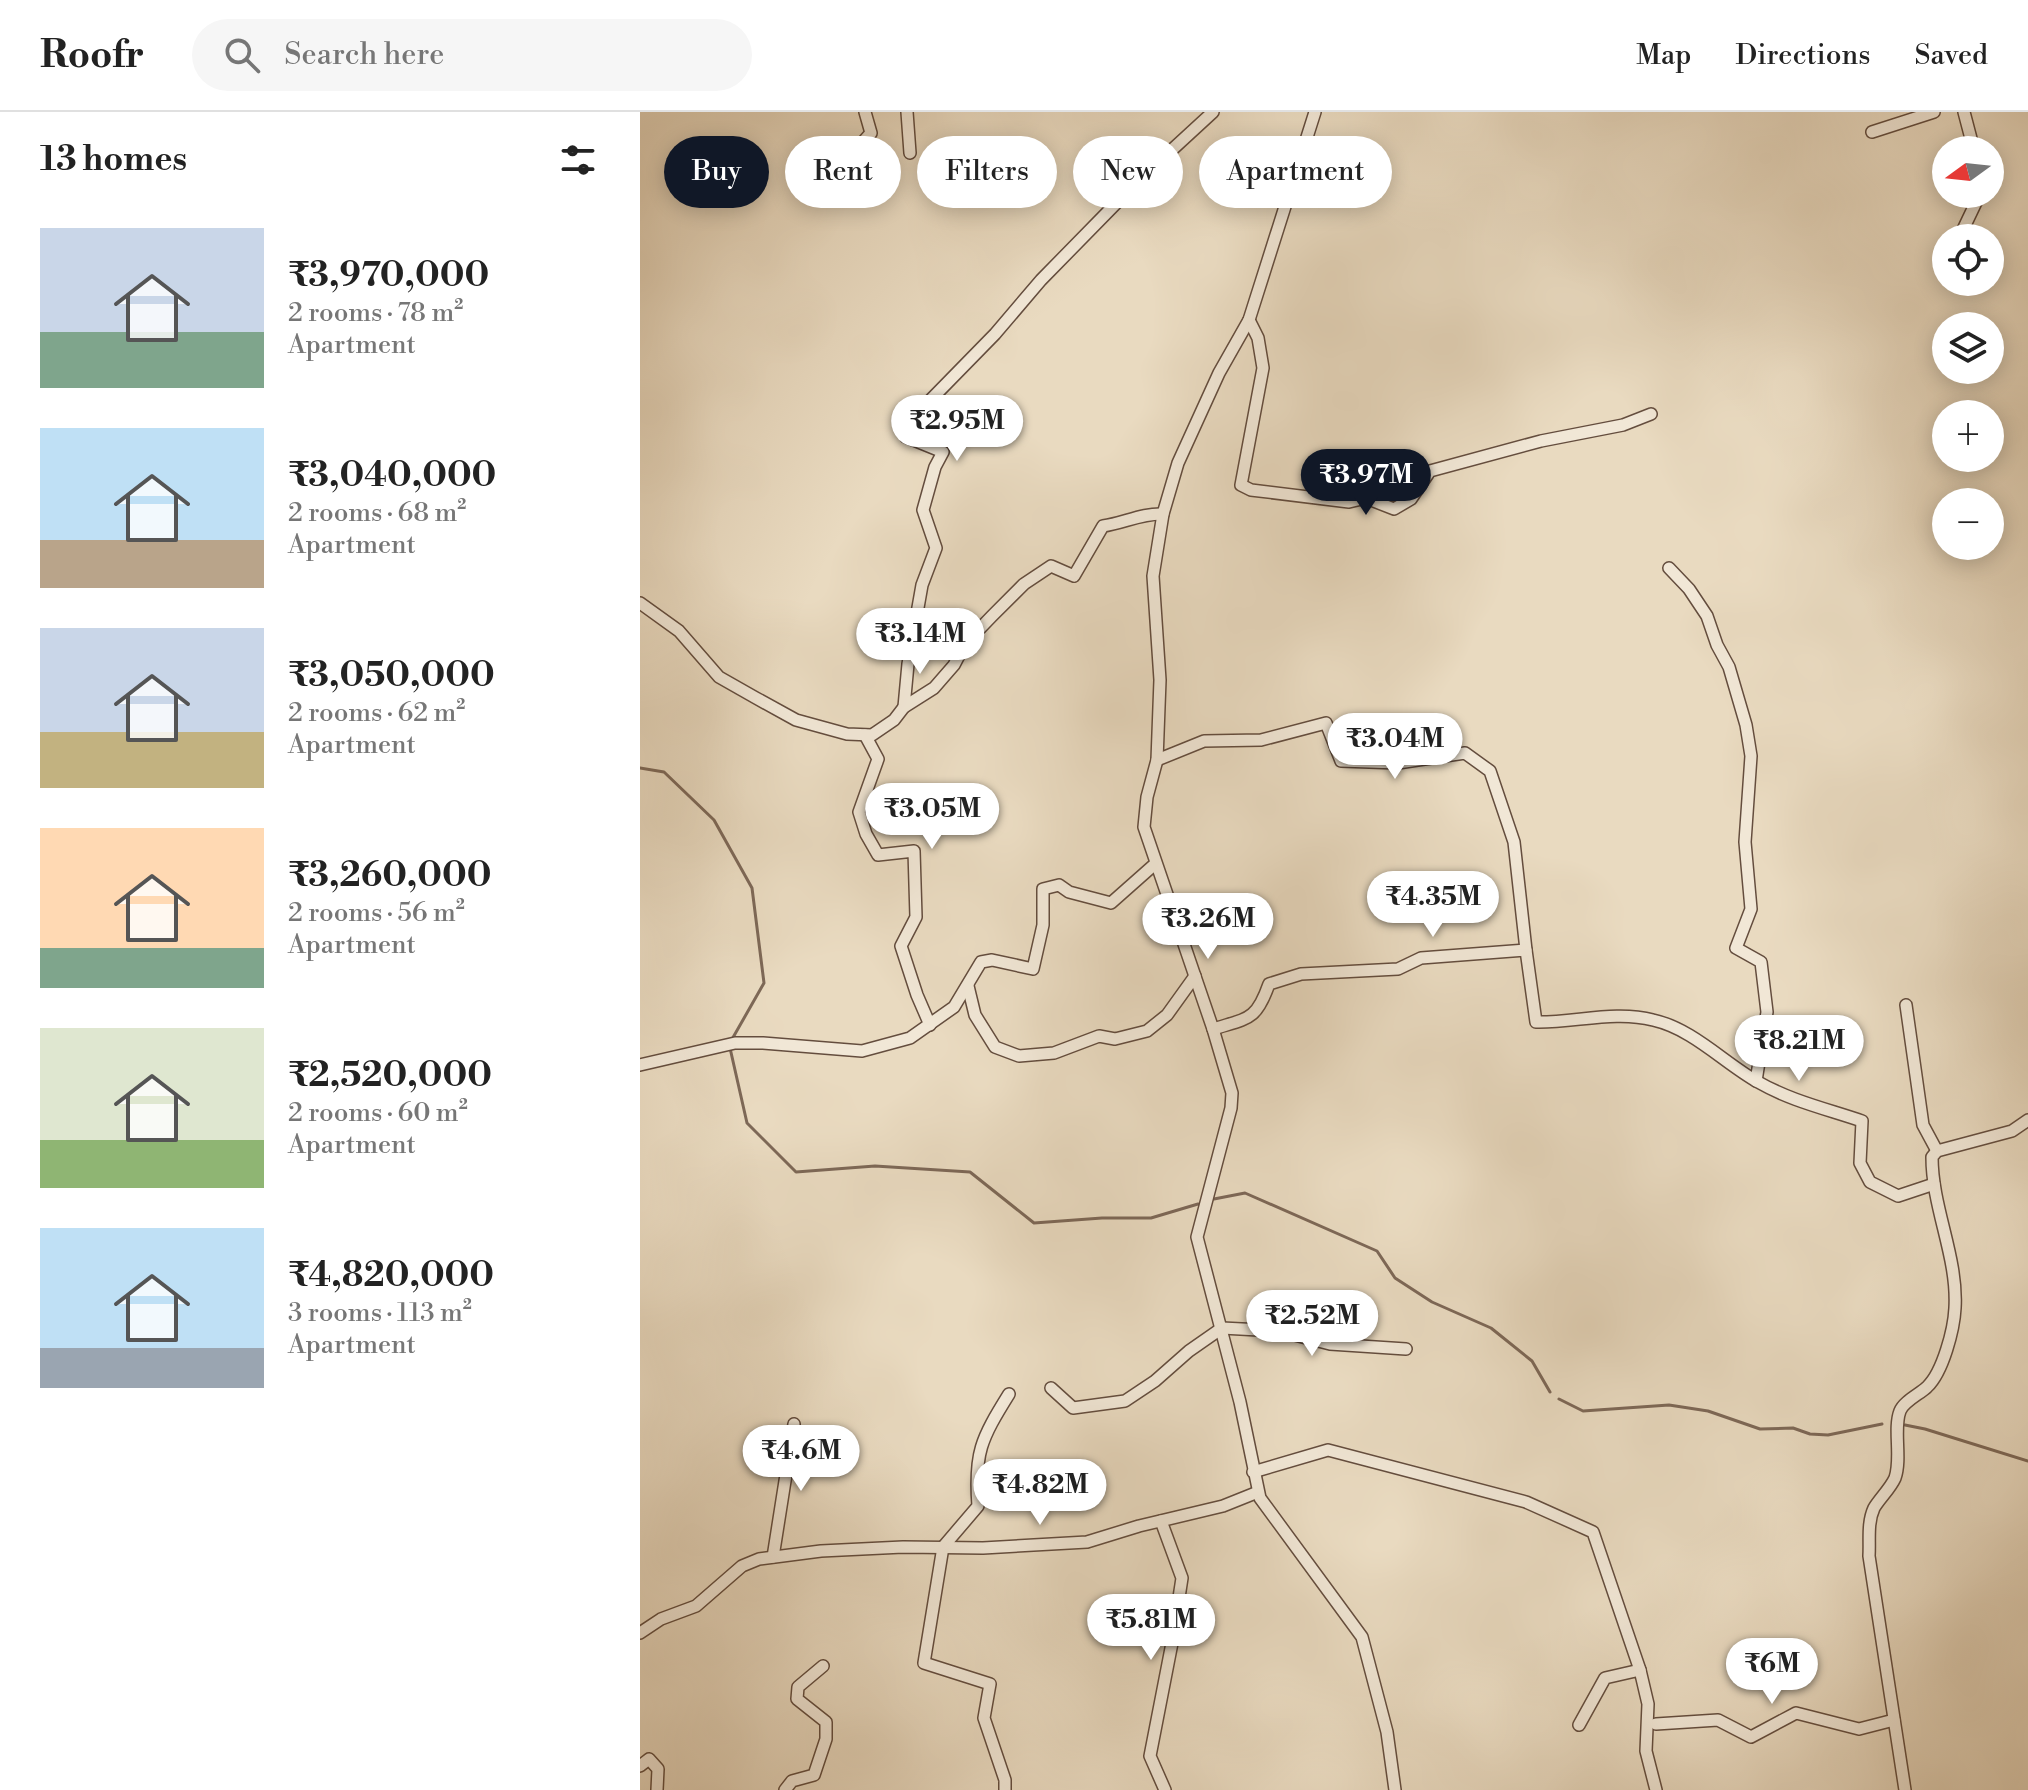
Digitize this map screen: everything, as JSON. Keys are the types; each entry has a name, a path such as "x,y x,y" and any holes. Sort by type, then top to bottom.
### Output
{"street":[{"path":"865,112 871,133 868,136"},
{"path":"907,112 910,153"},
{"path":"904,707 922,585 936,548 923,510 935,467 943,452 906,437 906,425 1138,181 1213,112"},
{"path":"1315,112 1249,320 1219,373 1178,463 1163,514 1153,576 1160,680 1157,760 1147,797 1144,827 1232,1093 1231,1108 1197,1237 1222,1328 1258,1492 1362,1637 1387,1732 1395,1790"},
{"path":"1872,132 1934,112"},
{"path":"1964,112 1970,136"},
{"path":"1249,320 1258,338 1263,368 1241,485 1251,490 1349,502 1366,498 1394,509 1411,499 1430,471 1541,441 1623,425 1651,414"},
{"path":"640,603 679,631 719,677 796,720 847,734 872,735 894,720 904,707 934,688 954,665 965,644 1024,584 1051,566 1074,576 1103,526 1123,523 1135,517 1163,514"},
{"path":"1669,568 1689,589 1707,616 1729,667 1746,725 1751,756 1745,842 1751,909 1736,948 1761,962 1767,1012 1756,1081"},
{"path":"1157,760 1204,741 1261,740 1326,723 1341,761 1398,763 1465,753 1490,771 1514,842 1536,1022 1627,1016 1655,1020 1689,1036 1756,1081 1791,1099 1862,1121 1860,1163 1870,1182 1881,1190 1898,1196 1934,1184"},
{"path":"865,735 878,759 859,812 866,834 878,855 914,851 916,917 901,946 930,1025"},
{"path":"640,1065 729,1044 763,1043 862,1051 910,1038 954,1007 981,962 992,960 1033,969 1043,925 1043,889 1059,885 1069,892 1111,903 1155,864"},
{"path":"1213,1029 1252,1017 1262,1005 1269,984 1301,974 1398,969 1421,958 1526,950"},
{"path":"968,986 975,1015 995,1047 1019,1056 1054,1053 1099,1036 1115,1039 1147,1031 1167,1015 1195,976"},
{"path":"1906,1005 1923,1125 1937,1151"},
{"path":"1905,1790 1869,1556 1870,1526 1874,1509 1895,1478 1899,1413 1928,1387 1941,1368 1955,1308 1932,1157 1937,1151 2012,1131 2028,1120"},
{"path":"1051,1388 1073,1408 1125,1401 1222,1328 1279,1331 1330,1344 1406,1349"},
{"path":"1005,1790 1005,1780 984,1718 990,1684 924,1663 943,1547 978,1506 977,1452 987,1428 1009,1394"},
{"path":"773,1557 794,1424"},
{"path":"1253,1472 1328,1450 1526,1502 1593,1532 1640,1670 1648,1704 1646,1751 1656,1790"},
{"path":"640,1633 661,1619 696,1606 749,1562 821,1551 1087,1542 1223,1506 1258,1492"},
{"path":"1161,1521 1182,1578 1150,1756 1165,1790"},
{"path":"785,1790 792,1781 814,1775 826,1739 826,1722 797,1699 798,1687 823,1666"},
{"path":"1579,1725 1605,1678 1640,1670"},
{"path":"1656,1724 1718,1720 1751,1737 1796,1713 1859,1729 1894,1720"},
{"path":"640,1766 649,1759 658,1769 657,1790"}],"waterway":[{"path":"640,768 664,772 714,820 752,888 764,983 731,1041"},
{"path":"730,1048 747,1123 796,1172 875,1166 970,1172 1034,1223 1151,1218 1198,1204"},
{"path":"1214,1199 1245,1193 1377,1251 1395,1278 1432,1302 1491,1328 1532,1361 1550,1392"},
{"path":"1559,1399 1583,1411 1669,1405 1708,1411 1760,1429 1793,1428 1810,1434 1828,1435 1882,1424"},
{"path":"1905,1425 2028,1461"}]}
